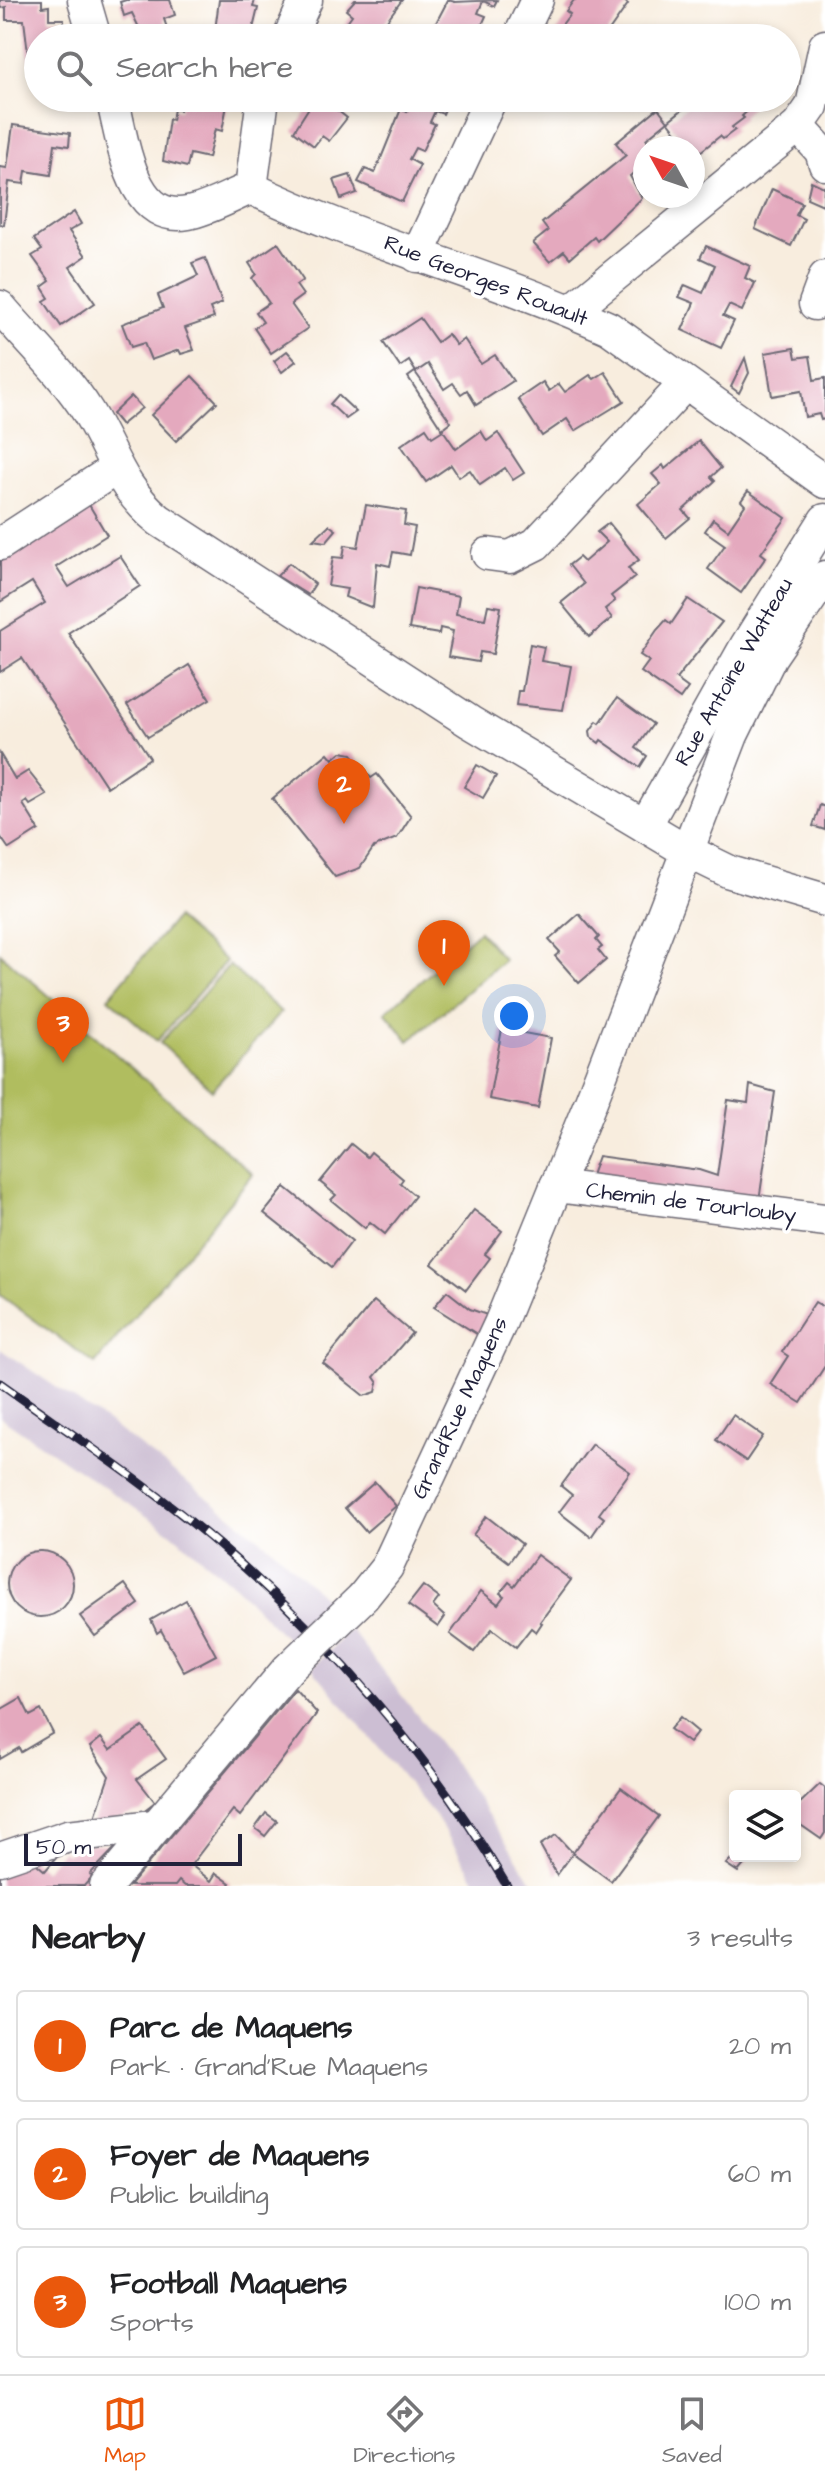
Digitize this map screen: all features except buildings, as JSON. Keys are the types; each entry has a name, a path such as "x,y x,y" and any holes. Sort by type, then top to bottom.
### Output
{"street":[{"path":"84,0 91,24"},
{"path":"295,24 306,0"},
{"path":"526,24 537,0"},
{"path":"571,311 798,126 812,106 821,77 825,46"},
{"path":"116,112 140,195 159,212 187,213 251,188 261,112"},
{"path":"417,256 484,112"},
{"path":"798,126 821,151 825,164"},
{"name":"Rue Georges Rouault","path":"251,188 417,256 571,311 609,328 684,385 825,482"},
{"path":"0,307 88,412 115,469 144,507 159,520 470,722 687,851 730,872 825,900"},
{"path":"488,554 510,557 536,544 684,385"},
{"path":"0,544 115,469"},
{"name":"Rue Antoine Watteau","path":"645,826 746,646 825,520"},
{"name":"Rue Antoine Watteau","path":"687,851 732,735 765,669 825,577"},
{"name":"Grand'Rue Maquens","path":"106,1886 287,1670 363,1597 387,1567 500,1324 687,851"},
{"name":"Chemin de Tourlouby","path":"556,1186 825,1220"},
{"path":"0,1859 68,1836 154,1826"}],"shaded area":[{"path":"0,1349 116,1428 196,1489 273,1549 333,1606 293,1646 237,1588 170,1532 0,1417"},
{"path":"350,1629 451,1759 535,1886 479,1886 436,1817 312,1668"}],"green space":[{"path":"176,918 226,961 157,1041 108,998"},
{"path":"479,931 504,960 409,1041 385,1012"},
{"path":"0,953 253,1174 95,1364 0,1295"},
{"path":"229,965 281,1012 212,1090 160,1043"}],"railway":[{"path":"0,1383 193,1523 301,1621 413,1747 507,1886"}],"place":[{"name":"Foyer de Maquens","path":"344,824"},
{"name":"Parc de Maquens","path":"444,986"},
{"name":"Football Maquens","path":"63,1063"}]}
